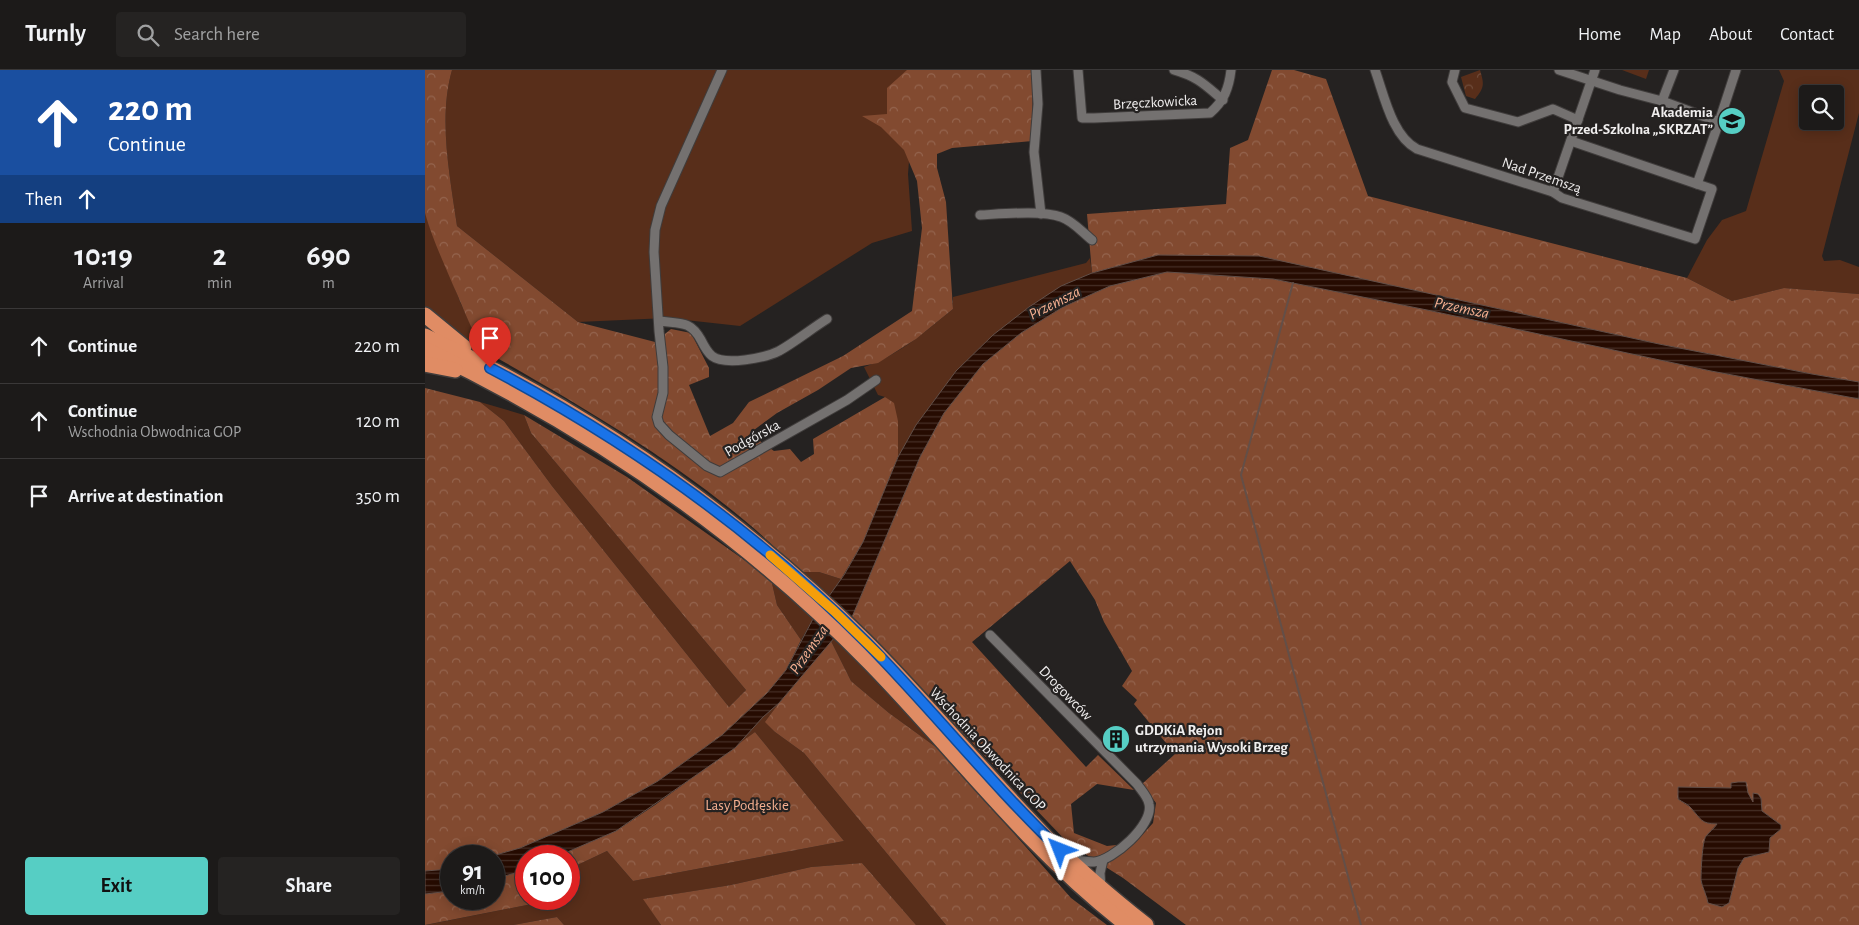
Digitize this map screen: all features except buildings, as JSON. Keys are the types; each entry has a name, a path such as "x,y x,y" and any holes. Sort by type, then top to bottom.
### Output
{"highway":[{"path":"425,314 465,347 474,366"},
{"path":"425,336 631,465 841,617 893,679"},
{"path":"425,349 474,366"},
{"path":"425,364 454,370 474,366"},
{"name":"Wschodnia Obwodnica GOP","path":"893,679 1069,859 1101,889 1146,925"},
{"name":"Wschodnia Obwodnica GOP","path":"893,679 1047,854 1091,896 1127,925"}],"street":[{"name":"Podgórska","path":"722,70 667,190 656,219 654,252 663,368 663,393 657,417 659,424 669,436 707,466 720,472 847,400 876,380"},
{"path":"1037,70 1038,104 1034,152 1041,214"},
{"name":"Brzęczkowicka","path":"1078,70 1082,118 1210,113 1223,100"},
{"path":"1173,70 1191,75 1203,82 1223,100 1228,88 1231,70"},
{"name":"Nad Przemszą","path":"1375,70 1395,125 1401,136 1408,144 1425,151 1553,192 1562,198 1695,239 1712,189 1697,184"},
{"path":"1455,70 1452,82 1465,108 1518,122 1553,109 1578,120"},
{"path":"1559,70 1663,101 1719,122"},
{"path":"1553,192 1595,70"},
{"path":"1663,101 1674,70"},
{"path":"1571,141 1697,184 1736,70"},
{"path":"980,215 1041,214 1059,216 1070,221 1092,240"},
{"path":"659,321 687,325 693,328 713,357 724,361 735,361 760,357 777,351 827,319"},
{"name":"Drogowców","path":"990,635 1137,784 1150,805 1149,815 1137,835 1103,860"},
{"path":"1069,859 1094,862 1103,860 1100,873 1101,889"}],"green space":[{"path":"425,70 452,70 446,108 446,128 457,226 578,322 655,342 671,329 691,333 709,368 709,377 689,385 710,436 733,423 749,402 843,356 912,311 922,228 917,181 904,150 881,127 862,116 887,114 887,88 907,70 1033,70 1032,141 952,148 937,154 937,168 946,202 953,309 916,339 878,363 851,368 818,390 777,413 754,430 757,439 774,451 790,449 801,462 814,454 813,439 885,397 894,403 898,421 898,457 863,542 841,579 819,572 800,572 751,526 683,473 585,409 485,351 467,319 425,213"},
{"path":"452,70 916,70 908,174 912,231 872,243 740,326 667,318 578,322 457,226 446,128 446,108"},
{"path":"1272,70 1294,70 1326,79 1368,196 1687,278 1732,301 1784,288 1859,294 1859,382 1659,344 1367,280 1158,255 1092,273 1087,214 1226,204 1230,148 1248,140"},
{"path":"1480,70 1483,82 1481,91 1475,99 1466,96 1461,77"},
{"path":"1622,70 1649,70 1646,79"},
{"path":"1779,70 1859,70 1859,113 1822,256 1824,261 1840,260 1859,267 1859,294 1784,288 1732,301 1687,278 1707,240 1722,220 1746,211 1784,81"},
{"path":"425,212 461,304 485,351 440,323 425,306"},
{"path":"1090,258 1092,273 1061,286 993,335 956,371 916,425 898,457 898,421 885,397 878,395 864,367 900,350 922,334 953,309 953,297 1086,263"},
{"path":"1167,272 1273,279 1711,371 1859,399 1859,925 1186,925 1123,878 1068,843 852,617 920,457 944,413 983,364 1021,333 1063,307 1110,286","holes":["1070,561 1095,600 1104,622 1132,671 1122,686 1137,700 1134,704 1175,754 1142,784 1156,803 1153,823 1135,843 1107,846 1074,833 1071,804 1097,784 1134,790 1098,755 1086,767 972,642","1731,784 1748,793 1753,803 1761,798 1762,811 1781,825 1781,829 1770,838 1768,852 1744,858 1738,868 1729,903 1708,903 1706,892 1701,882 1703,847 1706,836 1717,824 1696,814 1690,807 1678,799 1679,787 1732,788"]},
{"path":"425,388 480,402 504,421 552,486 729,707 746,690 531,433 524,415 627,477 771,579 777,605 801,640 786,670 767,693 722,735 658,781 603,812 527,845 515,845 515,849 505,852 505,845 440,845 440,870 425,871"},
{"path":"480,402 524,415 531,433 746,690 729,707 552,486 504,421"},
{"path":"800,572 819,572 841,579 828,597"},
{"path":"771,579 814,617 801,640 777,605"},
{"path":"836,636 940,750 889,713 851,681 831,641"},
{"path":"831,641 851,681 889,713 940,750 1071,898 1107,925 946,925 804,753 775,732 765,722"},
{"path":"779,703 766,722 775,732 804,753 946,925 916,925 862,863 811,867 731,885 644,899 661,925 564,925 557,917 513,925 426,925 515,907 515,910 580,910 580,864 607,851 633,881 844,841 755,732 735,748 763,717"},
{"name":"Lasy Podłęskie","path":"755,732 844,841 633,881 607,851 580,864 580,847 616,831"},
{"path":"862,863 916,925 661,925 643,899 731,885 811,867"},
{"path":"515,873 515,907 505,909 505,876"},
{"path":"440,892 440,910 501,910 425,925 425,894"},
{"path":"557,917 564,925 513,925"}],"water":[{"name":"Przemsza","path":"1158,255 1259,256 1659,344 1859,382 1859,399 1711,371 1273,279 1167,272 1110,286 1063,307 1021,333 983,364 944,413 920,457 852,617 779,703 763,717 735,748 616,831 580,847 580,845 527,845 603,812 658,781 722,735 767,693 786,670 814,617 844,575 863,542 898,457 916,425 956,371 993,335 1029,307 1061,286 1092,273"},
{"path":"1746,782 1748,793 1753,802 1753,793 1758,794 1761,798 1762,811 1781,825 1781,829 1770,838 1769,852 1744,858 1738,868 1729,903 1722,907 1708,903 1701,880 1705,839 1717,824 1704,822 1690,807 1678,799 1678,787 1731,788 1731,783"},
{"path":"515,849 515,873 505,876 505,852"},
{"path":"440,870 440,892 425,894 425,871"}],"waterway":[{"path":"1293,283 1241,475 1361,925"}],"slow traffic":[{"path":"770,555 818,596 881,657"}],"place":[{"name":"Akademia Przed-Szkolna „SKRZAT”","path":"1732,121"},
{"name":"GDDKiA Rejon utrzymania Wysoki Brzeg","path":"1116,739"}],"route":[{"path":"490,368 560,406 627,448 717,512 768,553 818,596 866,642 1023,813 1060,850"}]}
